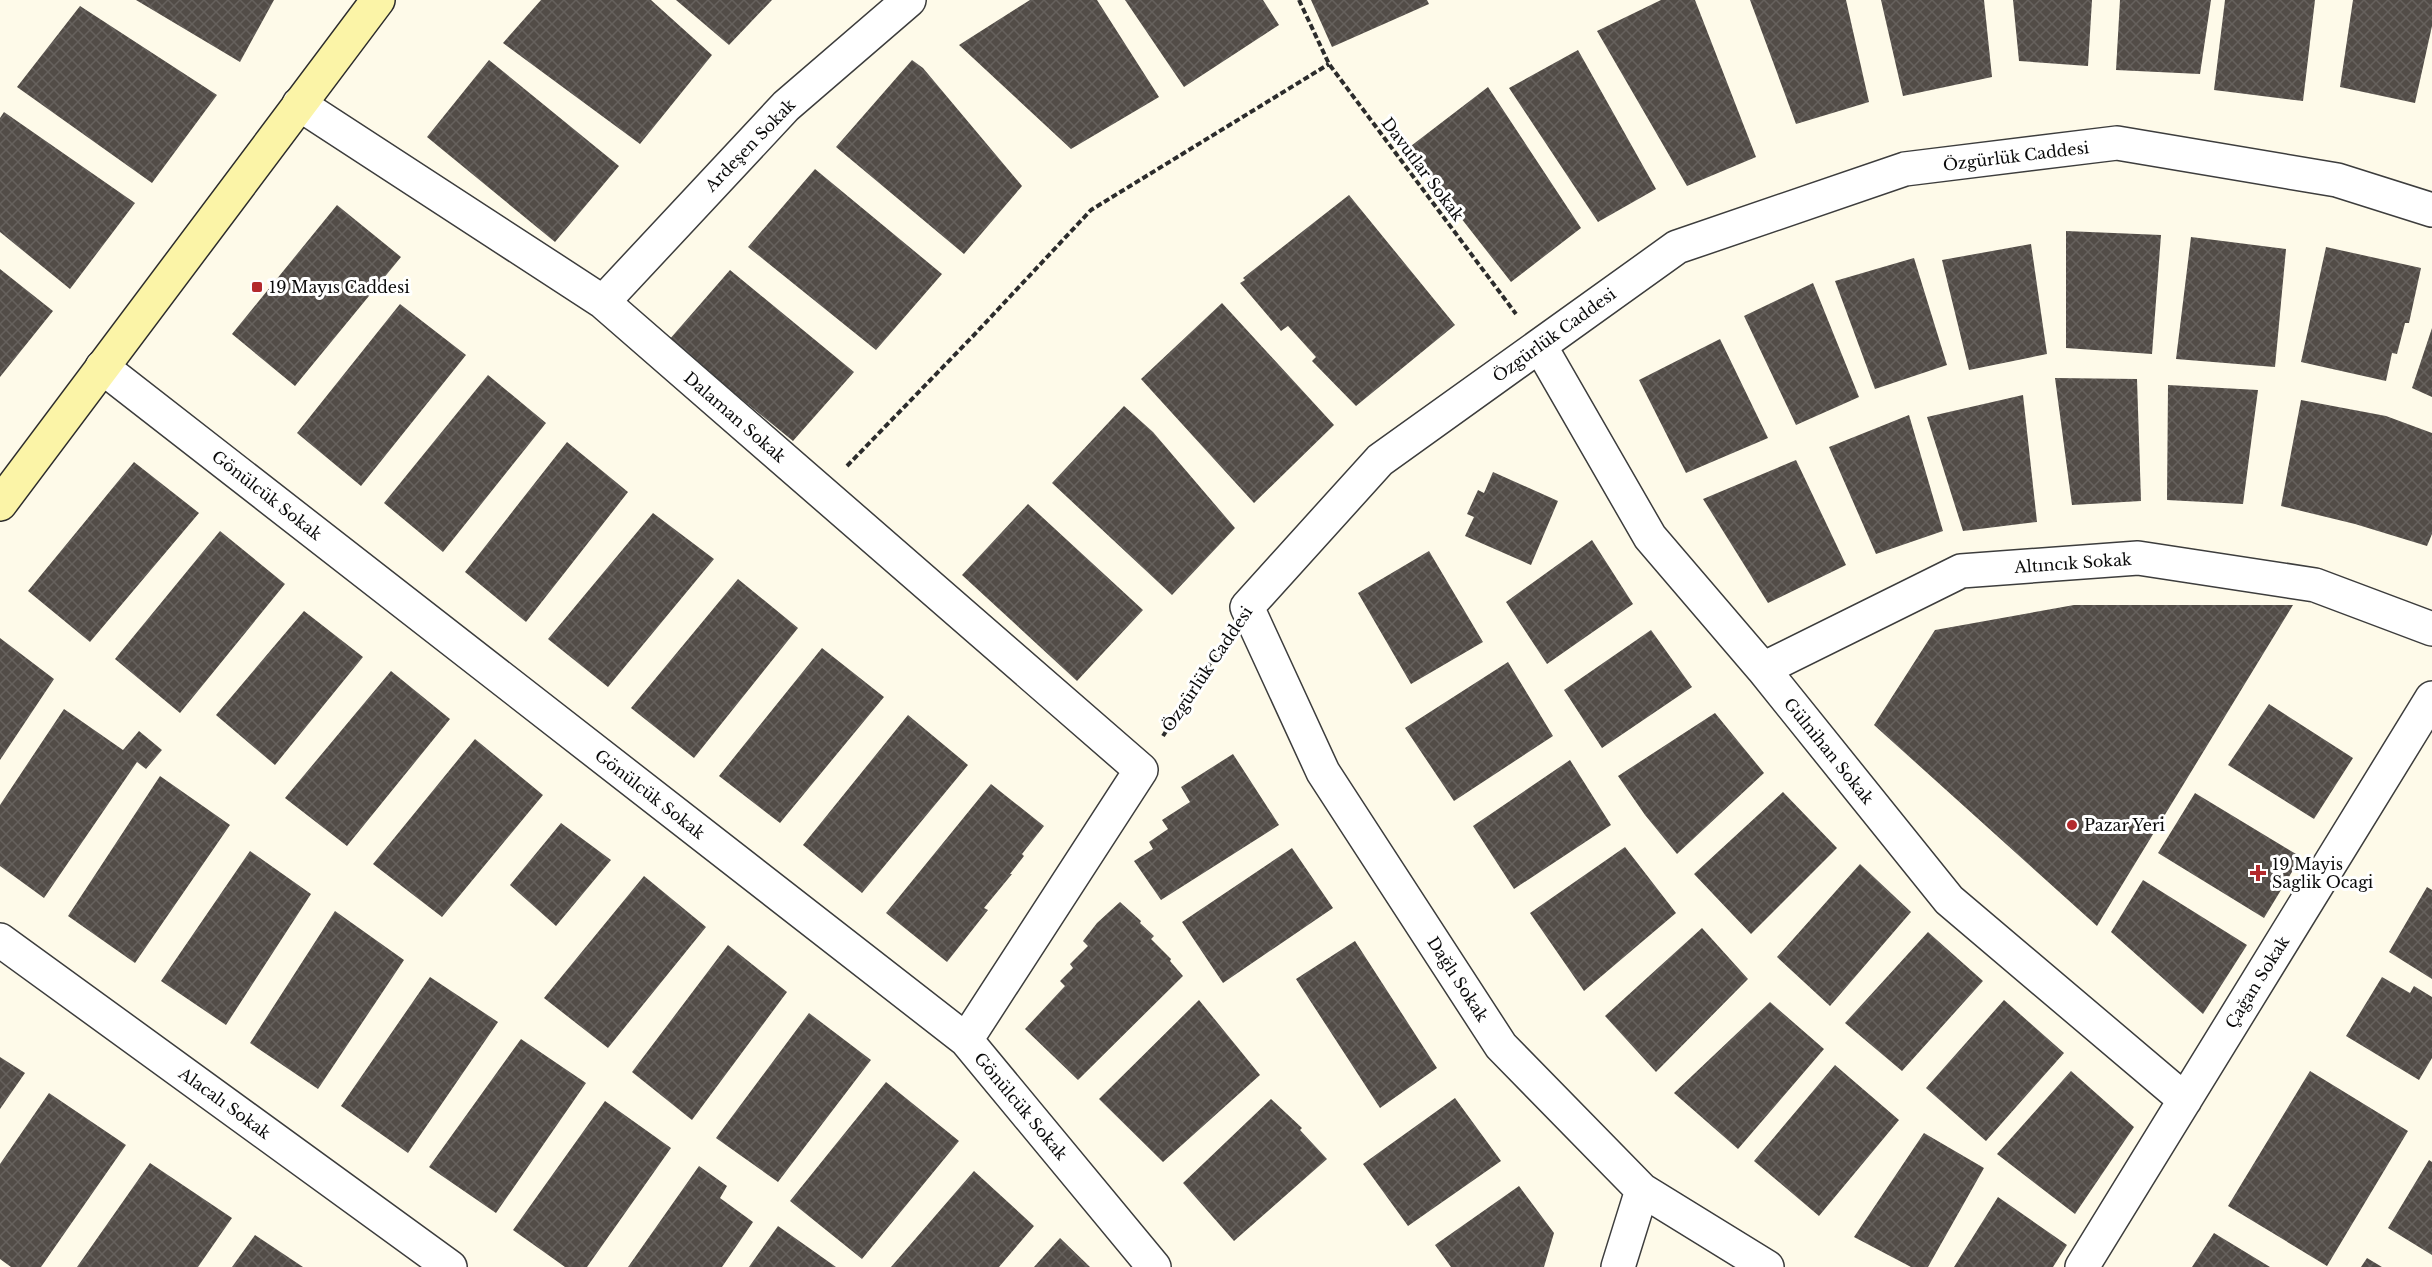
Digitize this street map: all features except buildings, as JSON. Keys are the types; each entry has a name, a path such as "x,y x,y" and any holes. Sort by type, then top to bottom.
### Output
{"main road":[{"path":"0,504 378,0"}],"street":[{"name":"Ardeşen Sokak","path":"603,302 786,106 909,0"},
{"name":"Dalaman Sokak","path":"299,104 603,302 1141,770"},
{"name":"Özgürlük Caddesi","path":"1247,607 1380,460 1677,247 1905,169 2117,144 2337,180 2432,210"},
{"name":"Gülnihan Sokak","path":"1540,345 1650,537 1763,669 1949,900 2185,1100"},
{"name":"Gönülcük Sokak","path":"102,367 966,1040 1154,1267"},
{"name":"Altıncık Sokak","path":"1763,669 1961,571 2138,558 2315,585 2432,629"},
{"name":"Dağlı Sokak","path":"1247,607 1323,772 1501,1046 1641,1190 1767,1267"},
{"name":"Çağan Sokak","path":"2082,1267 2432,698"},
{"path":"966,1040 1141,770"},
{"name":"Alacalı Sokak","path":"0,940 450,1267"},
{"path":"1618,1267 1641,1190"}],"path":[{"name":"Davutlar Sokak","path":"1299,0 1329,64 1540,345"},
{"path":"822,492 1091,210 1329,64"},
{"name":"Özgürlük Caddesi","path":"1141,770 1247,607"}],"place":[{"name":"19 Mayıs Caddesi","path":"257,287"},
{"name":"Pazar Yeri","path":"2072,825"},
{"name":"19 Mayis Saglik Ocagi","path":"2258,873"}]}
